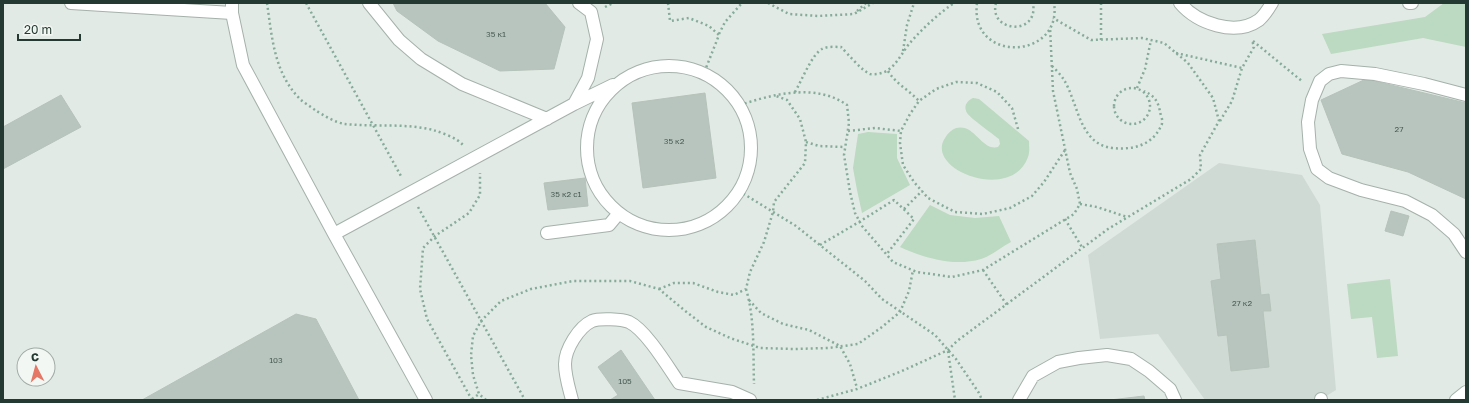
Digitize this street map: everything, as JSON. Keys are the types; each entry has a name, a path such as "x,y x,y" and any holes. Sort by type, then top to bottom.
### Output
{"street":[{"path":"71,3 232,8 243,65 426,400"},
{"path":"369,3 399,40 421,59 462,84 547,119"},
{"path":"574,104 588,78 597,39 591,12 579,3"},
{"path":"1180,3 1196,17 1210,23 1227,27 1242,27 1259,20 1272,3"},
{"path":"334,234 574,104 621,81 650,68 677,66 704,73 721,83 740,105 751,132 751,159 747,177 731,205 717,215 692,227 667,230 638,224 619,213 602,196 592,177 587,156 590,126 599,105 621,81"},
{"path":"1466,95 1424,84 1375,74 1341,71 1329,74 1320,81 1315,91 1308,122 1310,149 1317,169 1329,178 1361,190 1405,201 1432,215 1454,234 1466,252"},
{"path":"547,233 609,225 619,213"},
{"path":"572,400 565,363 570,346 578,333 592,321 609,319 628,322 642,331 679,383 732,392 750,400"},
{"path":"1019,400 1033,376 1058,362 1107,355 1131,359 1149,371 1170,389 1175,400"},
{"path":"1456,400 1466,392"}],"path":[{"path":"668,3 670,21 689,18 709,26 719,35"},
{"path":"704,73 725,22 742,3"},
{"path":"768,3 789,14 818,16 854,14 873,3"},
{"path":"854,14 866,3"},
{"path":"903,53 907,25 914,3"},
{"path":"794,93 814,57 822,49 842,47 870,74 879,74 888,71 898,61 909,44 945,9 954,3"},
{"path":"977,3 976,10 982,31 990,39 1000,45 1011,48 1023,47 1034,43 1043,36 1050,27 1053,18 1054,3"},
{"path":"996,3 996,13 999,19 1005,25 1012,27 1027,23 1032,16 1034,9 1033,3"},
{"path":"1100,3 1101,40"},
{"path":"1053,18 1091,40 1142,38 1164,44 1188,63 1213,98 1219,121"},
{"path":"740,105 761,98 804,91 818,93 838,99 847,105 849,123 844,155 855,213 862,226 893,262 917,272 952,277 983,270 1074,214 1080,204 1077,189 1070,173 1053,91 1050,27"},
{"path":"1242,27 1252,40 1315,91"},
{"path":"1137,88 1145,69 1151,40"},
{"path":"817,400 857,389 948,350 957,341 1007,305 1040,278 1108,229 1192,179 1201,169 1200,155 1232,101 1242,68 1254,47 1252,40"},
{"path":"1176,53 1242,68"},
{"path":"1052,65 1064,80 1082,124 1093,139 1106,147 1123,149 1139,147 1149,141 1157,133 1162,122 1158,104 1154,96 1144,90 1129,87 1122,90 1116,96 1114,103 1115,111 1118,118 1124,122 1138,124 1144,120 1151,109 1151,102 1144,90"},
{"path":"888,71 894,80 920,101"},
{"path":"1018,129 1012,108 997,92 977,83 956,82 936,89 920,101 910,114 901,131 900,142 903,164 914,182 928,198 955,212 983,214 1010,208 1032,196 1044,182 1065,150"},
{"path":"754,384 753,345 749,300 746,289 750,272 764,242 773,212 774,202 805,163 806,142 800,119 787,100 776,96"},
{"path":"848,131 875,128 901,131"},
{"path":"806,142 819,146 845,147"},
{"path":"738,191 796,226 865,281 882,299 935,335 956,359 979,393 982,400"},
{"path":"904,209 922,191"},
{"path":"820,245 894,200 914,219 886,255"},
{"path":"1080,204 1097,207 1128,217"},
{"path":"1065,219 1082,249"},
{"path":"486,400 479,394 473,375 471,355 473,336 481,321 501,302 531,289 573,281 630,281 660,289 706,327 730,338 760,348 794,349 858,344 900,312 909,291 913,270"},
{"path":"983,270 1007,305"},
{"path":"660,289 674,283 692,283 718,292 734,295 746,289"},
{"path":"749,300 761,313 783,324 809,330 840,346 850,364 857,389"},
{"path":"948,350 955,400"},
{"path":"472,399 479,394"}],"shaded area":[{"path":"1219,163 1302,175 1320,205 1336,390 1320,400 1205,400 1158,334 1100,339 1088,255"}],"green space":[{"path":"1444,3 1466,3 1466,47 1423,38 1331,54 1322,34 1425,17"},
{"path":"973,98 979,99 1029,141 1028,157 1019,171 1005,178 989,180 973,177 958,170 947,161 942,150 945,138 948,133 956,128 968,129 987,145 992,147 998,147 1000,144 999,139 967,113 965,108 966,104"},
{"path":"868,132 897,134 897,158 910,185 862,213 853,168 858,134"},
{"path":"930,205 950,215 975,218 999,216 1011,242 985,258 960,262 950,262 929,258 900,247"},
{"path":"1390,279 1398,356 1377,358 1372,317 1351,319 1347,284"}],"building":[{"path":"393,3 545,3 565,27 554,69 500,71 438,41 397,11"},
{"path":"1366,79 1466,103 1466,199 1408,172 1342,154 1321,100"},
{"path":"705,93 716,178 643,188 632,103"},
{"path":"61,95 81,127 3,169 3,127"},
{"path":"585,178 588,206 548,210 544,183"},
{"path":"1391,211 1409,216 1403,236 1385,231"},
{"path":"1255,240 1261,295 1269,294 1271,311 1263,311 1269,367 1231,371 1227,335 1218,336 1211,281 1221,279 1217,244"},
{"path":"296,314 316,319 359,400 142,400"},
{"path":"621,350 655,400 610,400 618,395 598,367"},
{"path":"1144,396 1145,400 1110,400"}]}
